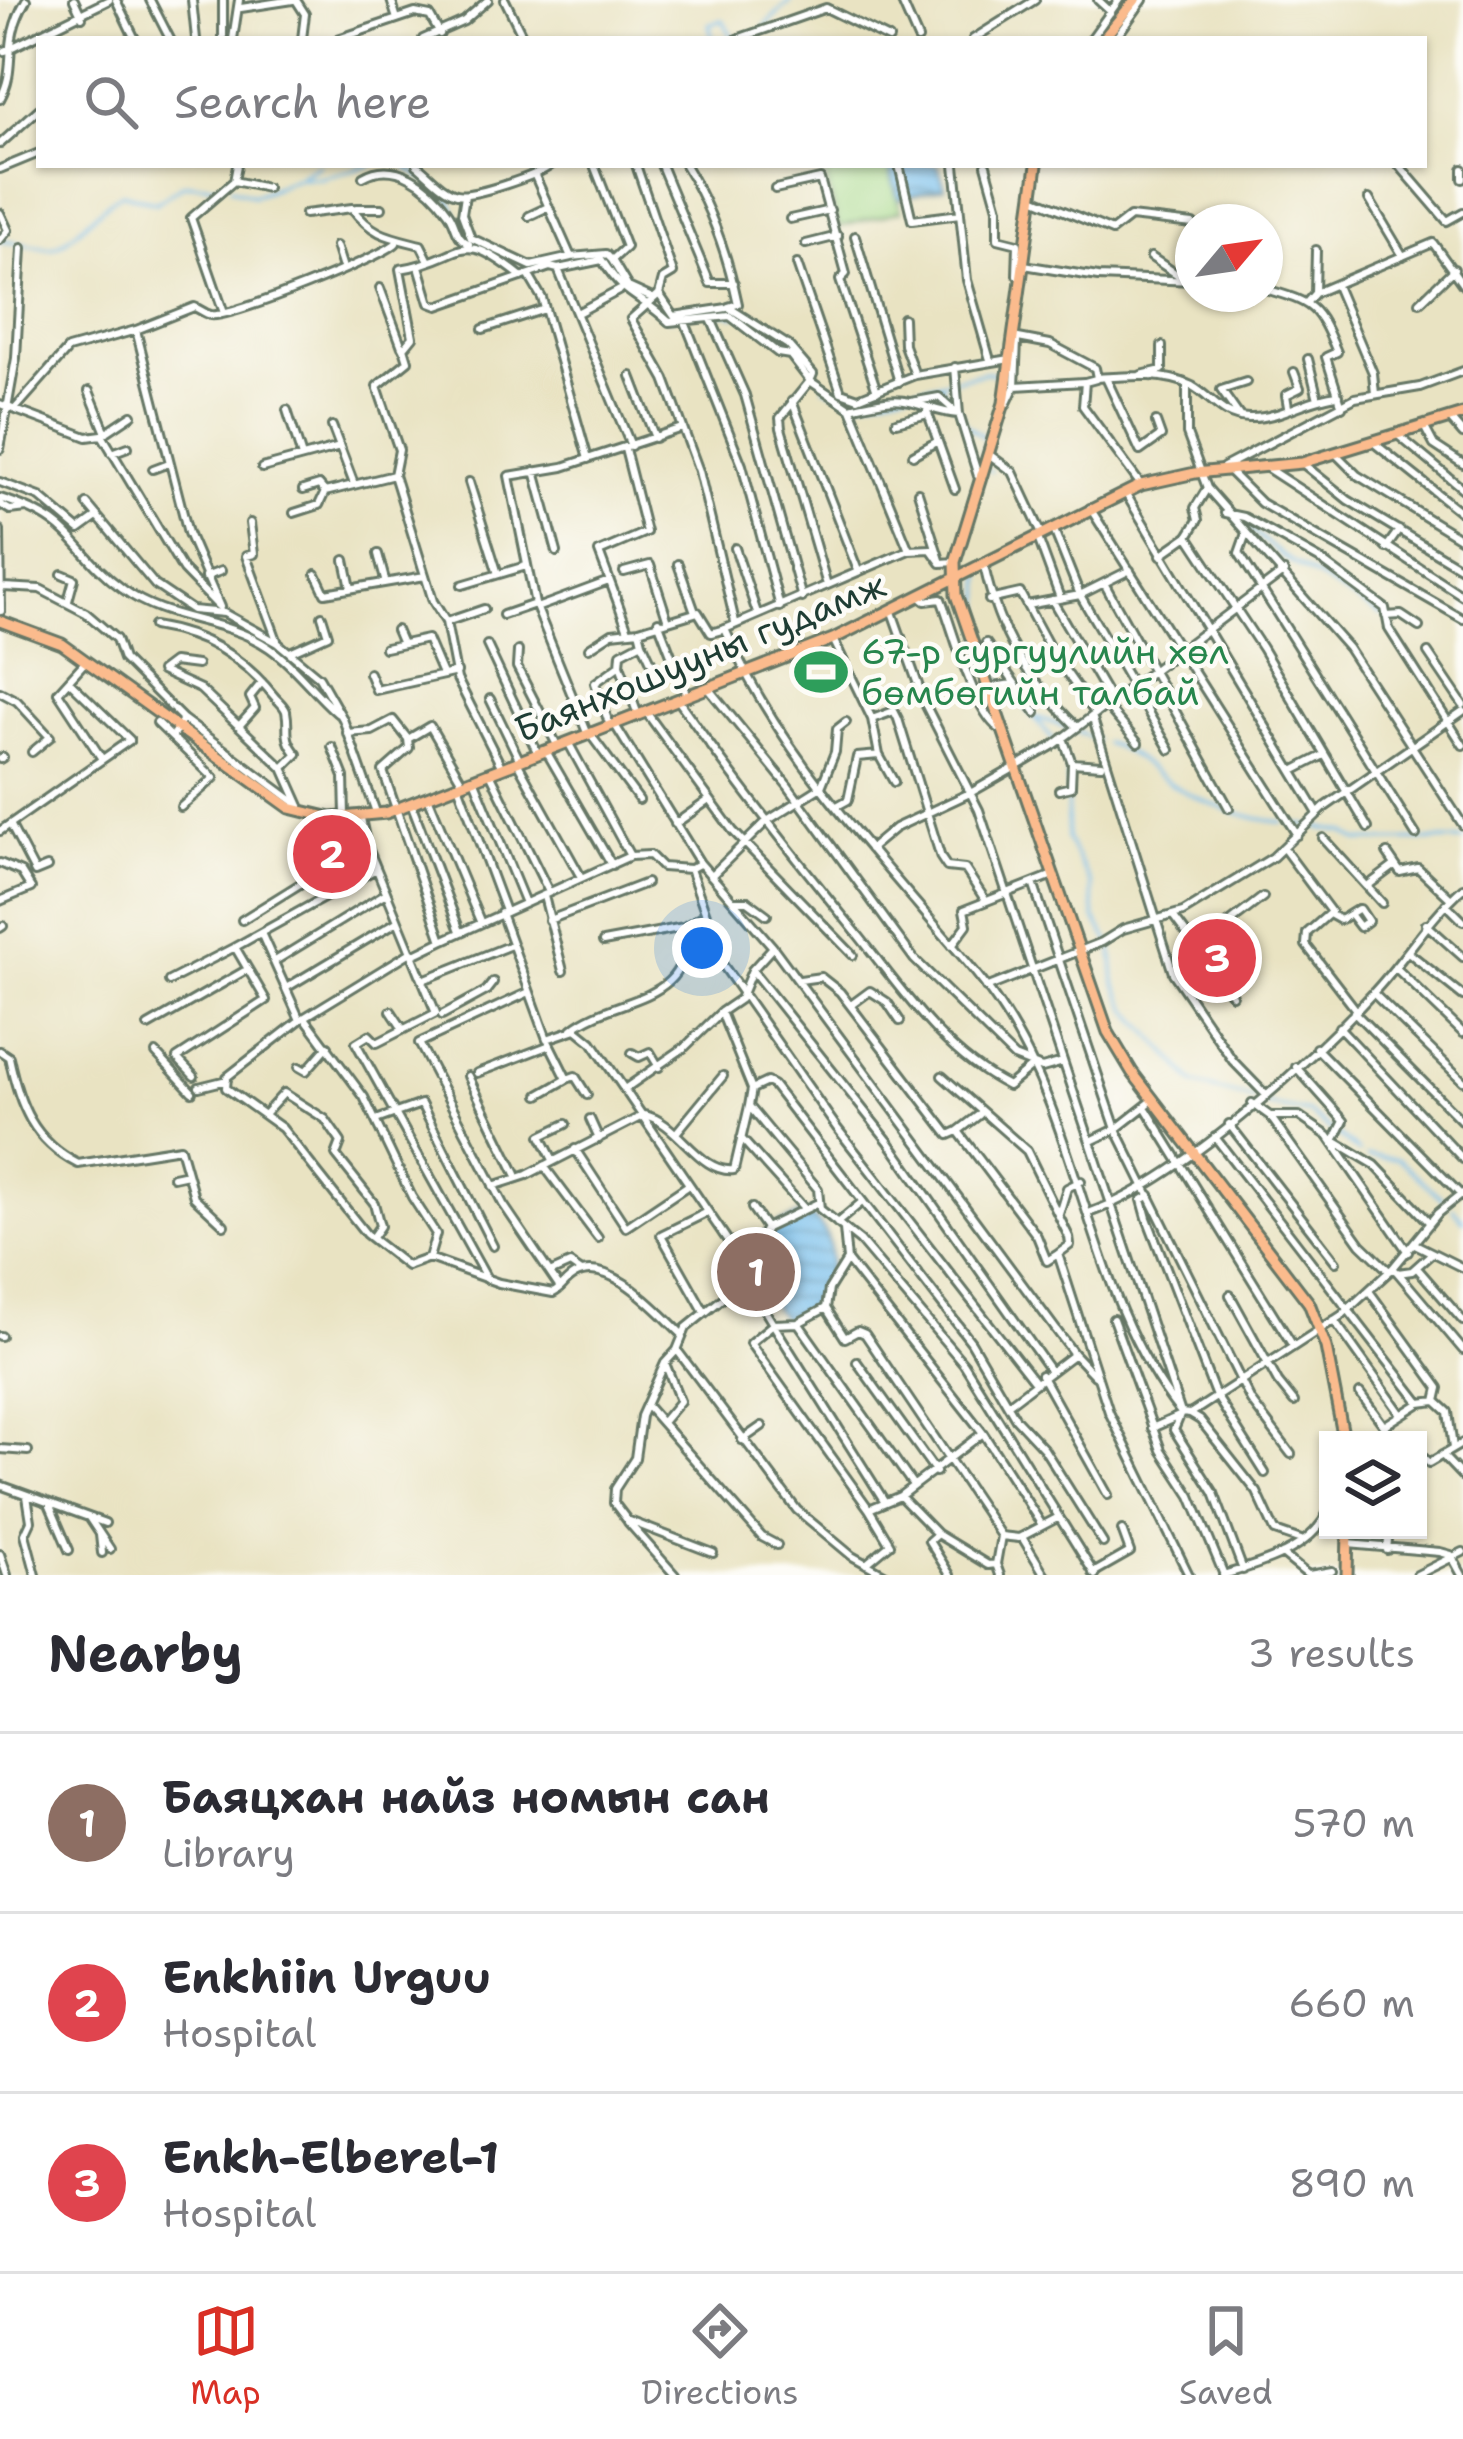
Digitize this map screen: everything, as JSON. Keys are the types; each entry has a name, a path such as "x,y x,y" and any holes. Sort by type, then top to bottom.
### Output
{"main road":[{"path":"1107,36 1139,0"},
{"path":"1037,168 1011,386 952,580 1108,1032 1150,1105 1196,1153 1294,1280 1320,1330 1342,1431"},
{"name":"Баянхошууны гудамж","path":"0,621 39,632 85,662 177,728 198,752 262,792 302,810 361,818 397,809 833,639 1124,491 1202,472 1302,463 1463,414"},
{"path":"1347,1575 1348,1539"}],"street":[{"path":"0,100 9,82 5,51 10,27 26,0"},
{"path":"74,0 82,17"},
{"path":"39,36 113,0 133,36"},
{"path":"150,0 168,36"},
{"path":"192,0 196,36"},
{"path":"223,36 224,0"},
{"path":"233,36 240,4 294,0 305,14 302,36"},
{"path":"391,0 398,19"},
{"path":"434,36 459,24 488,0"},
{"path":"505,0 523,36"},
{"path":"832,0 836,11"},
{"path":"901,0 917,36"},
{"path":"978,36 1035,0"},
{"path":"1098,0 1111,12"},
{"path":"1093,36 1119,0"},
{"path":"746,36 826,8 884,36"},
{"path":"347,36 425,13 440,34"},
{"path":"455,36 459,24"},
{"path":"1116,36 1119,27"},
{"path":"5,51 36,37"},
{"path":"0,145 36,112"},
{"path":"0,170 36,154"},
{"path":"224,313 191,218 234,182 236,168"},
{"path":"421,168 445,188 465,195 535,176 547,168"},
{"path":"595,168 626,247 612,260"},
{"path":"637,168 673,266 652,300 634,313 633,323 665,379 699,471 736,622"},
{"path":"662,168 710,283 734,283"},
{"path":"461,230 524,264 605,254 628,286 674,316 728,308 738,304 734,283 714,220 687,168"},
{"path":"899,168 912,220 960,214"},
{"path":"955,168 968,280 990,360"},
{"path":"987,168 998,208 998,239 1018,244 1018,308"},
{"path":"1402,168 1447,221 1463,212"},
{"path":"363,177 381,169 397,170 432,192 472,246"},
{"path":"1463,169 1463,179"},
{"path":"535,176 571,257"},
{"path":"775,189 820,179 838,236 845,274 840,280 878,392"},
{"path":"234,182 267,188"},
{"path":"455,250 465,195"},
{"path":"1033,198 1069,208 1112,231 1130,217 1175,222"},
{"path":"1369,199 1402,256"},
{"path":"529,217 548,207"},
{"path":"352,208 363,225 396,243 421,244 429,261"},
{"path":"305,214 382,208"},
{"path":"790,219 830,210"},
{"path":"0,213 8,230 0,240"},
{"path":"806,244 838,236"},
{"path":"855,236 898,382"},
{"path":"12,408 68,349 194,307 210,315 224,313 356,266 396,243"},
{"path":"1315,293 1337,288 1432,243 1463,285"},
{"path":"336,246 342,266"},
{"path":"563,971 548,920 546,894 457,672 446,622 425,576 394,475 399,450 377,386 404,369 406,347 413,337 398,272 472,246 490,251 525,276 545,309 588,459"},
{"path":"0,449 12,408 22,248"},
{"path":"1308,302 1315,293 1316,250"},
{"path":"1151,257 1175,272"},
{"path":"418,266 433,306 474,298 525,276 602,260 620,290 652,300 669,322 730,316 778,352 790,355 850,408 909,550"},
{"path":"796,264 839,391 858,398 915,375 956,376 990,360 1010,364"},
{"path":"332,272 356,266"},
{"path":"1024,266 1175,280"},
{"path":"558,269 628,447 646,532 598,552 628,629"},
{"path":"1420,302 1454,269"},
{"path":"380,288 399,346 406,347"},
{"path":"1337,288 1373,374 1375,394"},
{"path":"578,312 620,290"},
{"path":"1283,294 1320,311 1337,352 1326,357 1342,408"},
{"path":"728,308 788,345 811,378"},
{"path":"483,329 545,309"},
{"path":"903,318 904,345 915,375"},
{"path":"711,320 745,395 802,598"},
{"path":"686,322 742,465 780,608"},
{"path":"136,330 170,463 206,577 222,610"},
{"path":"1156,422 1161,436 1140,452 1102,378 1095,368 1050,344 1015,337 1011,386 1102,378 1138,377 1187,386 1214,408 1253,418 1339,395"},
{"path":"1138,377 1162,370 1162,346"},
{"path":"1308,359 1318,399"},
{"path":"1463,370 1420,387 1375,394 1224,470 1261,503 1463,619"},
{"path":"1288,407 1286,395 1300,388 1294,372"},
{"path":"632,376 655,438"},
{"path":"956,376 959,414 982,485"},
{"path":"811,378 779,418 827,585"},
{"path":"1084,382 1083,406 1141,485"},
{"path":"1240,417 1221,390 1246,382"},
{"path":"1187,386 1187,434 1207,488 1348,648 1463,825"},
{"path":"89,391 112,453 183,570 222,610 278,643 319,676 340,714 377,815"},
{"path":"850,408 875,400 939,397 959,414"},
{"path":"792,400 857,568"},
{"path":"910,401 927,413 955,489"},
{"path":"0,404 87,436 104,434 132,416"},
{"path":"287,410 302,458"},
{"path":"896,422 927,413 959,414"},
{"path":"1450,419 1463,434"},
{"path":"332,426 354,484"},
{"path":"639,800 589,734 537,606 508,478 588,459 682,428"},
{"path":"1425,428 1435,445 1463,464"},
{"path":"1399,436 1463,489"},
{"path":"913,455 936,442"},
{"path":"1374,443 1463,514"},
{"path":"112,453 128,447"},
{"path":"262,468 340,447"},
{"path":"1336,454 1357,475 1463,540"},
{"path":"990,455 1013,472 1039,533 1056,599 1108,703 1138,743"},
{"path":"153,469 170,463"},
{"path":"1302,463 1463,569"},
{"path":"1265,466 1290,488 1463,596"},
{"path":"535,471 557,552"},
{"path":"294,513 319,505 325,492 394,475"},
{"path":"0,482 40,497 79,530 97,517"},
{"path":"469,482 499,574"},
{"path":"304,490 320,485 325,492"},
{"path":"1161,556 1188,536 1198,520 1195,508 1207,488"},
{"path":"1124,491 1318,813"},
{"path":"918,492 939,543 940,563"},
{"path":"0,501 45,513 62,524 120,588 145,603 253,638 285,659 340,714"},
{"path":"87,504 155,585 192,610 222,610"},
{"path":"1090,508 1302,829"},
{"path":"45,513 58,512"},
{"path":"1225,513 1244,517 1350,578 1385,608 1463,746"},
{"path":"250,523 254,554 247,560 278,643"},
{"path":"1053,527 1080,595 1170,750"},
{"path":"0,530 1,611"},
{"path":"1386,548 1399,530"},
{"path":"1188,536 1237,608 1368,827"},
{"path":"1245,536 1239,553 1416,835"},
{"path":"735,548 757,614"},
{"path":"589,648 628,629 695,612 703,616 711,633 725,629 802,598 857,568 909,550 931,549 940,563"},
{"path":"378,554 386,580"},
{"path":"345,560 351,588"},
{"path":"940,563 955,562"},
{"path":"983,562 989,600 1037,687 1077,727"},
{"path":"678,564 695,612"},
{"path":"624,572 650,565 683,698 767,821 934,1031 981,1072 1007,1086 1032,1066 1063,1063"},
{"path":"462,585 526,566"},
{"path":"1027,604 1080,595 1130,570"},
{"path":"206,577 221,571"},
{"path":"870,849 895,828 972,792 1059,742 1179,646 1284,572"},
{"path":"62,574 74,579 68,601"},
{"path":"316,574 326,593 425,576"},
{"path":"502,615 609,581"},
{"path":"1104,583 1229,808"},
{"path":"3,587 32,587 68,601 110,632 123,659 177,728 302,810"},
{"path":"989,600 1020,593 1094,714 1180,985 1361,1244 1394,1271 1463,1350"},
{"path":"919,596 925,601 941,599 959,659 992,724 1002,730"},
{"path":"446,622 484,609"},
{"path":"891,610 925,704 972,792 1008,891 1183,1414 1174,1430 1214,1493 1243,1570"},
{"path":"1386,616 1401,615 1419,627"},
{"path":"290,652 328,634 322,616"},
{"path":"950,623 963,617"},
{"path":"153,626 175,628 226,650 262,682 286,711 285,741 297,754 283,769"},
{"path":"725,629 744,674 821,787 986,988 1032,1066 1081,1181 1134,1330 1160,1383 1183,1414 1200,1420 1257,1492 1275,1531 1301,1540"},
{"path":"396,630 402,644"},
{"path":"638,630 653,666"},
{"path":"385,648 427,638 442,674"},
{"path":"833,639 872,719 880,755 894,782"},
{"path":"642,642 621,652 620,665 642,714 743,842 853,955"},
{"path":"986,643 1009,686 1036,713"},
{"path":"487,646 542,752 612,865"},
{"path":"518,651 517,667 630,856"},
{"path":"986,988 1111,936 1174,916 1284,849 1318,813 1463,708 1428,653"},
{"path":"85,662 58,692 102,759"},
{"path":"197,665 173,662 161,671 200,689 283,769 302,810"},
{"path":"620,665 595,683 612,725 700,863 800,980 1074,1354 1095,1376"},
{"path":"369,673 376,690 457,672"},
{"path":"0,831 130,740 70,682"},
{"path":"239,726 255,708 250,697 262,682"},
{"path":"988,688 1009,686"},
{"path":"707,688 902,946 1006,1051 1032,1066"},
{"path":"0,692 17,700 50,737 32,752"},
{"path":"490,699 581,877"},
{"path":"872,719 893,711 947,867 965,869 984,898"},
{"path":"346,733 372,731 393,720 408,739 409,748 383,771 442,941"},
{"path":"711,876 767,821 821,787 837,729 847,722"},
{"path":"157,723 177,728"},
{"path":"408,739 430,726 465,782 525,904"},
{"path":"1059,742 1072,763 1071,787 1059,790"},
{"path":"332,747 344,777 346,818"},
{"path":"181,806 214,781 198,752"},
{"path":"837,806 848,800 857,758 880,755"},
{"path":"1293,771 1323,755"},
{"path":"1072,763 1100,765"},
{"path":"465,782 527,993 566,1079"},
{"path":"428,797 481,922"},
{"path":"675,824 710,800"},
{"path":"412,803 460,931"},
{"path":"361,818 386,893 447,1026"},
{"path":"0,901 31,886 35,872 10,824"},
{"path":"1323,838 1370,884 1382,903"},
{"path":"242,920 366,843"},
{"path":"1284,849 1331,915 1340,920 1351,914"},
{"path":"1387,853 1402,873 1418,868 1463,921"},
{"path":"156,1053 195,1089 227,1080 303,1020 412,953 630,856 650,855 662,867 690,869 700,863"},
{"path":"0,863 20,872 31,886"},
{"path":"1370,884 1394,866"},
{"path":"35,872 47,867"},
{"path":"169,981 376,868"},
{"path":"603,942 685,927 706,914 690,869"},
{"path":"952,945 967,925 963,911 984,898 1053,874"},
{"path":"548,920 646,883"},
{"path":"1033,883 1116,1129 1242,1382 1292,1454"},
{"path":"1091,1212 1144,1186 1215,1137 1373,993 1426,924 1463,888"},
{"path":"275,961 386,893"},
{"path":"1198,947 1263,898"},
{"path":"733,901 748,901 767,915"},
{"path":"1331,915 1304,940 1355,1011 1463,1122"},
{"path":"1174,916 1232,995"},
{"path":"286,988 398,921"},
{"path":"1426,924 1463,957"},
{"path":"516,1174 472,1074 549,1042 591,1014 634,1003 665,987 686,960 685,927"},
{"path":"261,933 303,1020 328,1046 376,1120 412,1198 436,1234 429,1258"},
{"path":"423,980 512,945"},
{"path":"194,1076 177,1058 266,1000 235,946"},
{"path":"626,1088 659,1067 745,992 752,970 773,947"},
{"path":"1408,952 1463,996"},
{"path":"718,958 745,992 790,1066 1041,1375"},
{"path":"1395,967 1463,1033"},
{"path":"148,1026 248,969"},
{"path":"752,970 889,1142 1041,1375 1108,1495"},
{"path":"800,980 821,977 851,1005 950,1135 981,1114"},
{"path":"487,1279 356,1043 369,1035 377,1043 490,988 493,982"},
{"path":"851,1005 870,991 887,1002 900,1021"},
{"path":"527,993 447,1026 419,1043 493,1186 560,1292"},
{"path":"1373,993 1463,1082"},
{"path":"392,1011 403,1029"},
{"path":"493,1186 544,1166 644,1115 662,1118 726,1172 734,1170 752,1089 721,1012"},
{"path":"1339,1027 1463,1159"},
{"path":"569,1031 580,1031 592,1042 626,1088 708,1212 772,1324 885,1502"},
{"path":"298,1066 306,1071 328,1046"},
{"path":"1152,1428 1219,1397 1349,1310 1394,1271 1429,1222 1462,1195 1316,1048"},
{"path":"0,1051 10,1057 18,1095 40,1141 78,1164 180,1148 194,1197 224,1225"},
{"path":"632,1053 639,1057 650,1052 659,1067"},
{"path":"1295,1067 1344,1121 1332,1136"},
{"path":"539,1095 575,1076 587,1095"},
{"path":"676,1133 723,1076"},
{"path":"942,1076 1027,1151 1071,1244 1047,1261 1037,1236 958,1131"},
{"path":"227,1080 226,1088 303,1149 373,1237 407,1266 429,1258 487,1279 560,1292"},
{"path":"752,1089 773,1085 999,1385 1103,1543"},
{"path":"264,1115 284,1094 329,1123 341,1142 334,1152 374,1203 380,1226 373,1237"},
{"path":"376,1120 421,1104 493,1246"},
{"path":"1091,1142 1150,1105 1179,1164 1294,1347"},
{"path":"749,1106 818,1189 819,1202 936,1327 1094,1574 1130,1552 1122,1530"},
{"path":"1270,1116 1300,1116 1332,1136 1375,1165 1429,1222"},
{"path":"590,1119 599,1139"},
{"path":"554,1160 541,1136 566,1124"},
{"path":"1229,1124 1336,1262"},
{"path":"1332,1136 1408,1252"},
{"path":"1215,1137 1420,1403"},
{"path":"741,1138 803,1208"},
{"path":"575,1149 626,1227 687,1186"},
{"path":"544,1166 598,1238"},
{"path":"173,1178 188,1174"},
{"path":"1059,1214 1066,1188 1081,1181"},
{"path":"1150,1195 1142,1199 1148,1219 1219,1397 1265,1474"},
{"path":"713,1553 626,1520 613,1495 635,1458 646,1405 683,1335 741,1273 766,1228 819,1202"},
{"path":"841,1226 862,1202"},
{"path":"752,1208 766,1228"},
{"path":"705,1311 661,1234 708,1212"},
{"path":"841,1226 847,1260 983,1433 1042,1526"},
{"path":"845,1246 855,1237"},
{"path":"1414,1244 1463,1268"},
{"path":"1058,1254 1088,1338 1095,1376 1189,1575"},
{"path":"1394,1271 1417,1268 1431,1254"},
{"path":"847,1260 829,1289 826,1309 845,1338 858,1331 865,1334 951,1457 1001,1536 996,1564 1000,1575"},
{"path":"551,1272 570,1264 581,1272 634,1288 683,1335"},
{"path":"721,1268 741,1273"},
{"path":"1417,1268 1463,1321"},
{"path":"868,1281 887,1271"},
{"path":"560,1292 581,1272"},
{"path":"1369,1292 1439,1388 1436,1401"},
{"path":"1230,1294 1294,1402"},
{"path":"826,1309 798,1323 772,1324 751,1343 890,1544 866,1564"},
{"path":"1112,1319 1152,1428 1191,1496 1224,1575 1258,1566 1319,1529"},
{"path":"1334,1320 1401,1414"},
{"path":"798,1323 913,1485"},
{"path":"677,1350 797,1510 886,1575"},
{"path":"1011,1402 1074,1354"},
{"path":"857,1362 936,1472"},
{"path":"664,1420 680,1401 665,1363"},
{"path":"983,1396 999,1385"},
{"path":"1360,1393 1385,1431"},
{"path":"1384,1426 1420,1403 1436,1401 1448,1412 1454,1448"},
{"path":"646,1405 664,1420 762,1537 777,1545"},
{"path":"742,1440 761,1426"},
{"path":"869,1509 900,1496 936,1472 983,1433"},
{"path":"1023,1457 1030,1436"},
{"path":"1427,1462 1463,1442"},
{"path":"0,1449 28,1451"},
{"path":"1442,1455 1463,1477"},
{"path":"0,1485 105,1523"},
{"path":"27,1496 31,1521 25,1534 36,1575"},
{"path":"900,1496 937,1534 988,1565 996,1564"},
{"path":"50,1506 69,1550"},
{"path":"617,1511 675,1575"},
{"path":"88,1516 106,1551"},
{"path":"1001,1536 1021,1537 1059,1517"},
{"path":"937,1534 929,1540 950,1575"},
{"path":"1021,1537 1045,1575"},
{"path":"1388,1550 1389,1539"},
{"path":"1348,1544 1451,1556"},
{"path":"1417,1575 1463,1552"},
{"path":"1282,1554 1308,1575 1333,1571"},
{"path":"0,1555 7,1575"},
{"path":"1451,1556 1462,1575"},
{"path":"1258,1566 1263,1575"}],"green space":[{"path":"824,168 890,168 901,211 839,227"}],"water":[{"path":"889,168 939,168 945,187 898,199"},
{"path":"805,1213 827,1238 829,1271 813,1302 784,1319 769,1298 764,1261 777,1224"}],"waterway":[{"path":"764,27 791,0"},
{"path":"712,36 709,25 723,20 732,36"},
{"path":"301,175 314,168"},
{"path":"231,188 253,196 298,178 321,178 360,168"},
{"path":"408,168 449,197 467,239 476,244"},
{"path":"0,241 50,248 122,193 156,203 184,184 222,186"},
{"path":"495,252 524,274 538,268"},
{"path":"605,258 616,275"},
{"path":"641,297 671,319"},
{"path":"716,315 729,312 734,316"},
{"path":"824,387 859,401 987,372 1006,377"},
{"path":"940,384 955,406"},
{"path":"961,412 966,424 986,439 981,467"},
{"path":"1246,526 1282,556 1382,616"},
{"path":"982,569 983,645 998,676 1053,739 1068,766 1067,839 1091,884 1095,919 1112,946 1115,983 1128,1009 1195,1084 1253,1099"},
{"path":"1037,718 1070,728"},
{"path":"1077,732 1096,740"},
{"path":"1105,743 1201,799 1243,815 1283,822"},
{"path":"1292,823 1344,832 1358,841 1463,840"},
{"path":"1262,1104 1309,1113 1359,1152"},
{"path":"1367,1156 1398,1159 1445,1201"},
{"path":"1453,1208 1463,1220"}],"place":[{"name":"67-р сургуулийн хөл бөмбөгийн талбай","path":"821,672"},
{"name":"Enkhiin Urguu","path":"332,854"},
{"name":"Enkh-Elberel-1","path":"1217,958"},
{"name":"Баяцхан найз номын сан","path":"756,1272"}]}
